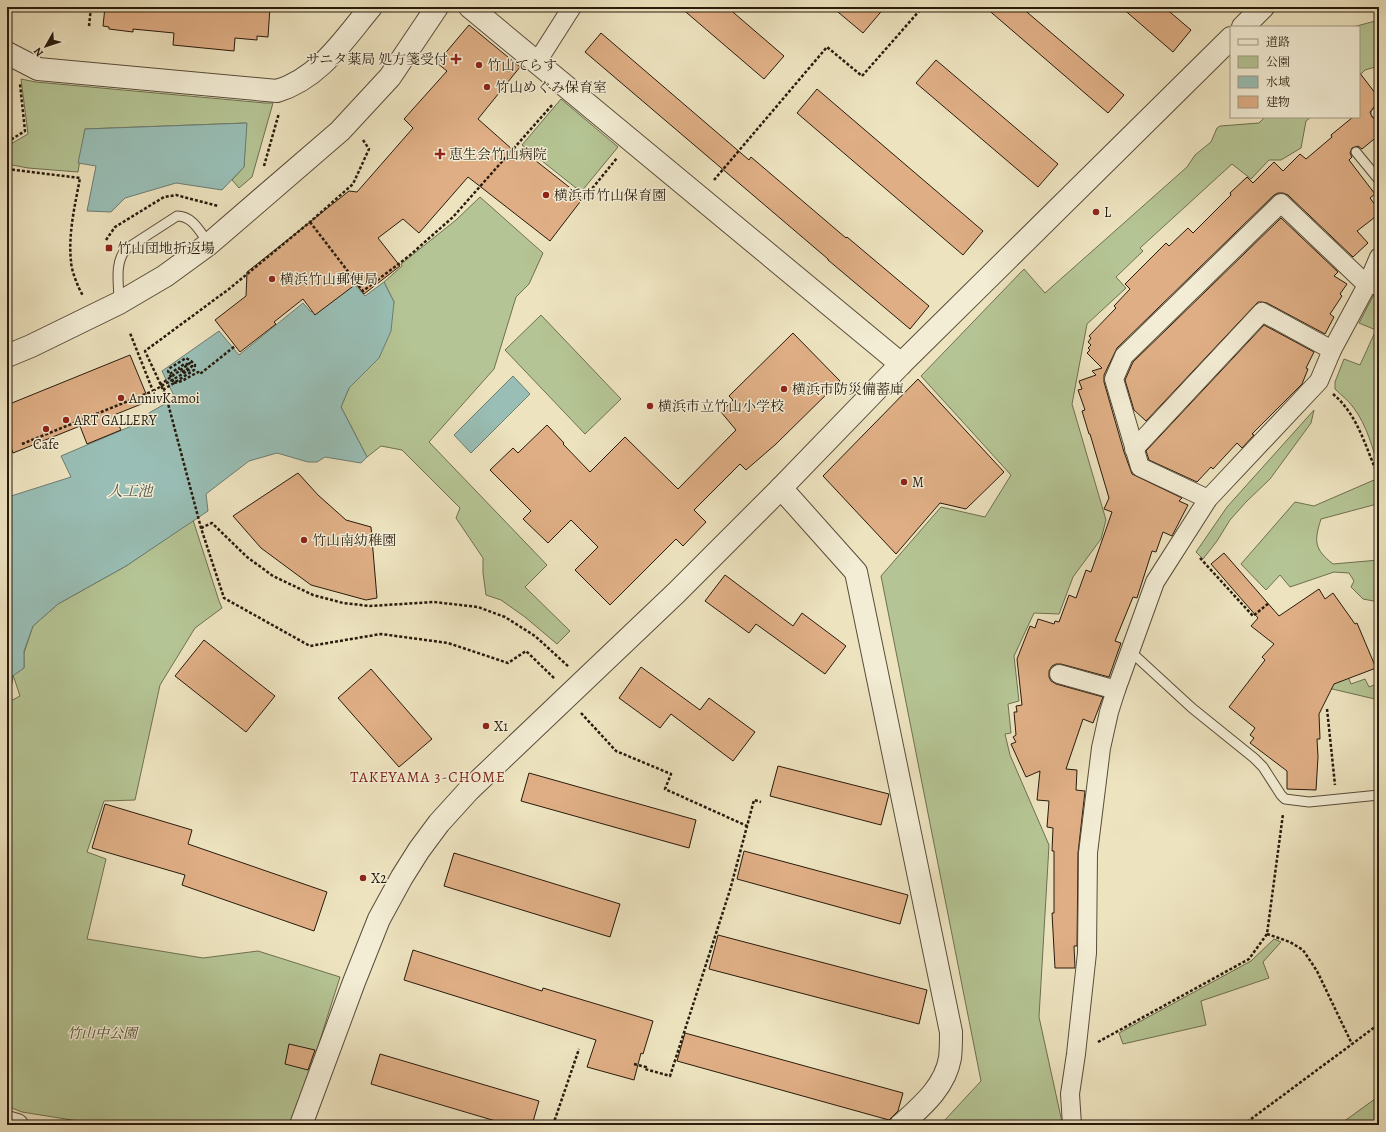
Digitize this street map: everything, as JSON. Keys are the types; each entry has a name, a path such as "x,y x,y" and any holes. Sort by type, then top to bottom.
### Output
{"street":[{"path":"12,56 38,69 277,90 286,88 308,77 323,64 371,7"},
{"path":"7,356 31,346 119,303 165,276 209,244 340,131 390,77 437,7"},
{"path":"470,7 901,364"},
{"path":"537,62 572,7"},
{"path":"1243,26 1263,7"},
{"path":"302,1125 354,982 379,919 410,864 440,823 469,790 580,677 781,488 901,364 1230,39"},
{"path":"1208,499 1140,467 1114,379 1124,356 1281,203 1373,285"},
{"path":"1072,1125 1070,1094 1087,953 1088,853 1101,748 1109,712 1116,690 1155,582 1208,499 1319,381 1332,350 1373,285 1379,257"},
{"path":"1134,449 1262,312 1332,350"},
{"path":"781,488 856,572 951,1032 950,1058 942,1082 925,1104 901,1125"},
{"path":"1059,674 1116,690"},
{"path":"7,1122 17,1125"}],"lane":[{"path":"1356,152 1379,180"},
{"path":"119,303 118,262 121,255 126,249 164,224 177,216 184,216 191,220 209,244"},
{"path":"1130,651 1192,708 1254,758 1263,767 1280,795 1285,799 1309,802 1379,795"}],"path":[{"path":"89,26 91,7"},
{"path":"699,197 827,47 862,76 921,9 919,7"},
{"path":"7,142 26,131 12,56"},
{"path":"310,222 363,291 409,256 453,217 556,100"},
{"path":"262,173 280,108"},
{"path":"362,140 369,149 353,184 310,222 229,289 145,351 166,396 201,528 224,598 310,646 381,634 448,643 508,663 526,652 556,680"},
{"path":"586,196 631,140"},
{"path":"7,169 80,178 72,228 70,262 84,299"},
{"path":"106,240 115,227 164,197 176,195 222,206"},
{"path":"130,333 153,391"},
{"path":"163,390 194,370 195,365 191,360 186,358 170,368 168,372 171,375 174,383 182,382 198,372 200,374 235,346"},
{"path":"171,375 190,363 192,366 188,370 181,372 179,368"},
{"path":"22,444 153,391 186,372 188,367 187,364 184,364 160,385"},
{"path":"1319,381 1342,401 1352,414 1377,473"},
{"path":"201,528 212,524 247,557 273,576 313,595 342,603 370,606 434,602 478,607 505,617 535,636 580,677"},
{"path":"1200,558 1253,616 1269,603"},
{"path":"576,708 616,751 671,774 666,789 747,826"},
{"path":"1326,708 1336,799"},
{"path":"1076,1054 1249,959 1267,934 1285,799"},
{"path":"634,1064 670,1076 730,890 754,800 761,802"},
{"path":"1267,934 1290,942 1303,950 1317,971 1352,1044"},
{"path":"1243,1125 1379,1024"},
{"path":"553,1125 579,1049"}],"green space":[{"path":"1379,20 1379,66 1365,70 1360,75 1360,26 1357,26"},
{"path":"21,79 36,82 273,103 252,177 239,188 232,180 244,167 246,123 85,129 78,172 28,168 7,164 7,143 9,145 28,134"},
{"path":"561,99 618,147 581,192 522,145"},
{"path":"1264,118 1310,118 1306,121 1301,148 1281,160 1269,160 1251,179 1232,164 1140,248 1143,251 1116,277 1126,288 1087,324 1072,404 1106,520 1101,539 1073,577 1059,614 1034,613 1014,656 1019,701 1008,704 1011,733 1005,734 1010,755 1049,845 1039,1017 1062,1122 1058,1125 925,1125 930,1121 944,1121 981,1081 881,576 941,507 985,517 1011,475 921,376 1024,269 1045,293 1187,167 1195,155 1211,142 1217,128 1220,126 1259,123"},
{"path":"480,197 543,253 529,284 516,297 494,369 429,442 547,565 525,587 570,631 557,644 525,617 501,600 486,595 483,573 483,558 456,518 460,508 402,450 381,446 367,457 341,407 349,388 379,358 394,302 384,282 402,266 401,264 456,220"},
{"path":"1379,290 1379,470 1369,437 1362,421 1351,404 1335,389 1335,382 1344,359 1360,365 1376,330 1359,323 1373,296"},
{"path":"541,315 621,399 585,434 505,350"},
{"path":"1314,410 1311,423 1270,479 1230,520 1217,541 1203,559 1196,552 1227,507"},
{"path":"1374,480 1377,494 1377,504 1321,519 1317,533 1317,544 1322,554 1333,564 1379,560 1379,602 1363,599 1351,587 1354,581 1349,573 1334,572 1290,587 1280,575 1266,590 1241,564 1295,502 1314,506"},
{"name":"竹山中公園","path":"193,520 222,608 195,628 160,685 135,800 104,801 87,852 106,859 87,939 203,958 258,951 340,977 293,1125 103,1125 22,1112 7,1106 7,703 20,696 13,675 24,668 24,653 33,626 58,604 126,566"},
{"path":"1344,666 1351,684 1365,679 1369,687 1379,683 1379,700 1328,688"},
{"path":"1274,939 1281,942 1263,962 1269,978 1201,1001 1206,1025 1123,1044 1119,1033 1251,961"},
{"path":"1379,1096 1379,1124 1339,1125"}],"water":[{"path":"247,123 244,167 222,190 176,183 125,198 111,212 87,211 96,166 78,163 85,129"},
{"name":"人工池","path":"352,282 365,296 384,282 394,302 391,331 379,358 349,388 341,407 367,457 361,463 325,457 317,462 308,462 277,453 249,461 206,494 208,511 126,566 58,604 33,626 24,651 24,668 10,678 7,669 7,495 8,497 71,477 61,456 148,419 149,413 175,398 162,371 219,331 239,355 303,303 311,312"},
{"path":"513,376 530,394 471,453 454,435"}],"building":[{"path":"105,7 270,7 268,37 257,36 257,40 235,38 234,51 173,45 174,33 133,29 133,32 109,29 109,27 103,26"},
{"path":"680,7 727,7 784,56 764,79"},
{"path":"832,7 885,7 863,33"},
{"path":"985,7 1021,7 1124,95 1108,113"},
{"path":"1121,7 1164,7 1191,30 1173,52"},
{"path":"469,25 520,67 478,119 522,158 526,153 583,198 550,241 468,177 419,233 403,219 378,238 400,266 364,294 356,284 315,315 303,299 274,322 276,324 240,352 215,320 246,296 247,272 349,191 357,192 413,128 404,119 447,71 437,63"},
{"path":"601,33 749,160 751,157 929,306 910,329 585,52"},
{"path":"936,60 1058,164 1038,187 916,83"},
{"path":"1360,73 1379,98 1379,108 1374,107 1370,112 1372,117 1379,122 1379,135 1362,149 1358,146 1352,148 1350,153 1352,157 1349,160 1375,194 1370,198 1379,210 1379,214 1357,231 1368,243 1353,257 1288,195 1278,193 1274,195 1117,348 1104,375 1104,382 1124,452 1132,474 1182,498 1179,501 1188,505 1172,536 1163,532 1156,552 1152,551 1137,598 1133,597 1115,641 1121,643 1109,677 1061,664 1052,666 1049,671 1051,681 1056,684 1103,697 1093,723 1083,719 1066,769 1077,770 1076,790 1085,791 1078,853 1077,946 1074,946 1075,968 1055,968 1052,913 1054,913 1054,851 1052,851 1053,828 1047,827 1049,801 1037,800 1040,771 1026,777 1011,744 1016,742 1013,737 1016,735 1014,712 1017,712 1016,706 1022,705 1017,659 1030,626 1035,628 1038,619 1054,624 1055,621 1059,622 1069,595 1076,598 1086,570 1091,572 1112,512 1104,509 1109,498 1082,411 1085,410 1078,390 1082,389 1079,381 1096,375 1092,371 1102,368 1087,353 1090,350 1088,348 1091,345 1088,342 1091,338 1089,336 1116,308 1114,306 1130,289 1125,284 1166,243 1169,246 1188,228 1193,233 1247,177 1253,183 1274,162 1283,171 1300,154 1306,159 1332,137 1331,135 1352,118 1360,118"},
{"path":"817,89 983,231 963,255 797,113"},
{"path":"1281,218 1338,272 1334,276 1347,284 1340,294 1342,296 1330,314 1334,317 1325,334 1267,303 1258,302 1146,421 1134,410 1125,380 1133,362"},
{"path":"1264,325 1314,352 1306,368 1308,369 1302,384 1252,434 1254,435 1242,448 1237,443 1213,469 1211,467 1197,482 1149,460 1146,451"},
{"path":"793,333 840,381 776,444 746,470 740,464 694,510 706,522 683,546 676,539 610,605 575,570 598,547 571,520 548,543 523,519 531,511 490,470 513,448 518,453 547,425 590,472 625,437 678,489 736,430 721,412 733,400 729,396"},
{"path":"130,355 149,401 114,415 121,430 87,444 80,426 13,453 7,437 7,405"},
{"name":"M","path":"918,379 1004,472 966,509 940,503 896,554 823,476"},
{"path":"298,473 318,495 346,520 371,527 377,598 366,600 311,585 261,548 233,516"},
{"path":"1224,553 1279,616 1319,589 1325,599 1333,593 1355,624 1357,623 1376,668 1334,684 1319,714 1320,739 1317,739 1318,757 1316,790 1287,789 1287,771 1250,743 1254,738 1250,735 1255,728 1229,707 1265,660 1262,657 1274,644 1251,626 1258,618 1211,564"},
{"path":"725,575 793,626 802,613 846,646 825,674 756,624 749,633 705,601"},
{"path":"204,640 275,696 246,732 175,676"},
{"path":"641,667 700,710 709,698 755,732 733,761 671,714 660,728 619,698"},
{"path":"371,669 432,739 399,767 338,698"},
{"path":"778,766 889,794 881,825 770,796"},
{"path":"529,773 696,820 689,848 521,801"},
{"path":"105,804 192,830 188,844 327,892 314,931 182,885 185,875 92,848"},
{"path":"744,851 908,895 900,924 737,879"},
{"path":"454,853 620,904 610,937 444,886"},
{"path":"718,935 927,990 919,1024 709,969"},
{"path":"413,950 542,991 543,988 653,1021 643,1054 641,1053 634,1080 587,1067 596,1040 404,980"},
{"path":"685,1033 903,1093 898,1111 889,1120 677,1061"},
{"path":"289,1044 315,1050 308,1070 285,1064"},
{"path":"380,1054 539,1101 532,1125 509,1125 371,1084"}],"waterway":[{"path":"7,693 10,678"}],"place":[{"name":"サニタ薬局 処方箋受付","path":"456,59"},
{"name":"竹山てらす","path":"479,65"},
{"name":"竹山めぐみ保育室","path":"487,87"},
{"name":"恵生会竹山病院","path":"440,154"},
{"name":"横浜市竹山保育園","path":"546,195"},
{"name":"L","path":"1096,212"},
{"name":"竹山団地折返場","path":"109,248"},
{"name":"横浜竹山郵便局","path":"272,279"},
{"name":"横浜市防災備蓄庫","path":"784,389"},
{"name":"AnnivKamoi","path":"121,398"},
{"name":"横浜市立竹山小学校","path":"650,406"},
{"name":"ART GALLERY","path":"66,420"},
{"name":"Cafe","path":"46,429"},
{"name":"M","path":"904,482"},
{"name":"竹山南幼稚園","path":"304,540"},
{"name":"X1","path":"486,726"},
{"name":"X2","path":"363,878"}],"district":[{"name":"TAKEYAMA 3-CHOME","path":"428,777"}]}
